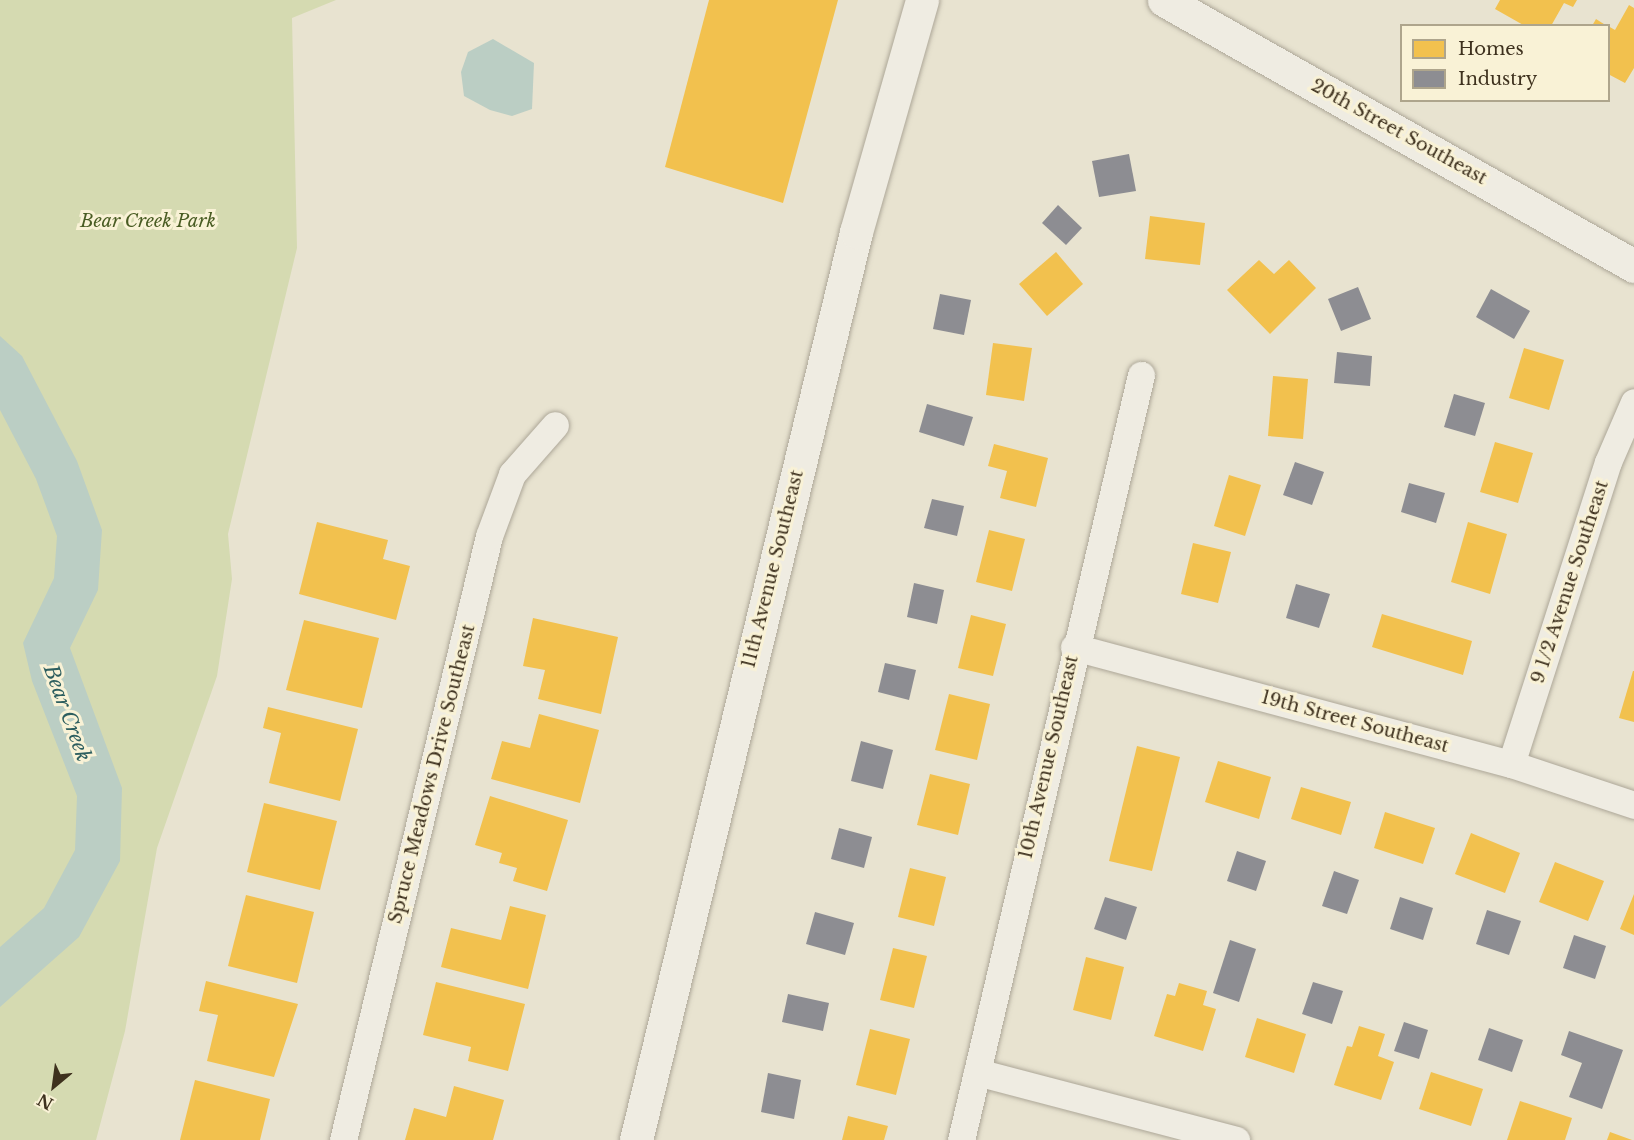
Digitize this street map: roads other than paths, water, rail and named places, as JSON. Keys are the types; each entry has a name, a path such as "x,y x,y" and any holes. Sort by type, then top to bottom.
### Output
{"main road":[{"name":"11th Avenue Southeast","path":"636,1140 856,232 922,0"},
{"name":"20th Street Southeast","path":"1164,0 1634,266"}],"street":[{"name":"10th Avenue Southeast","path":"961,1140 1074,647 1141,375"},
{"name":"9 1/2 Avenue Southeast","path":"1511,764 1608,462 1634,402"},
{"name":"Spruce Meadows Drive Southeast","path":"343,1140 489,536 512,474 555,425"},
{"name":"19th Street Southeast","path":"1074,647 1511,764 1634,805"},
{"path":"978,1072 1236,1140"}],"water":[{"path":"493,39 534,63 532,109 512,116 490,110 464,96 461,72 468,52"},
{"name":"Bear Creek","path":"0,336 22,356 77,461 102,530 98,590 70,648 122,788 120,861 79,937 0,1007 0,947 44,908 75,850 77,796 32,681 23,643 54,578 57,536 36,479 0,410"}],"park label":[{"name":"Bear Creek Park","path":"148,221"}]}
